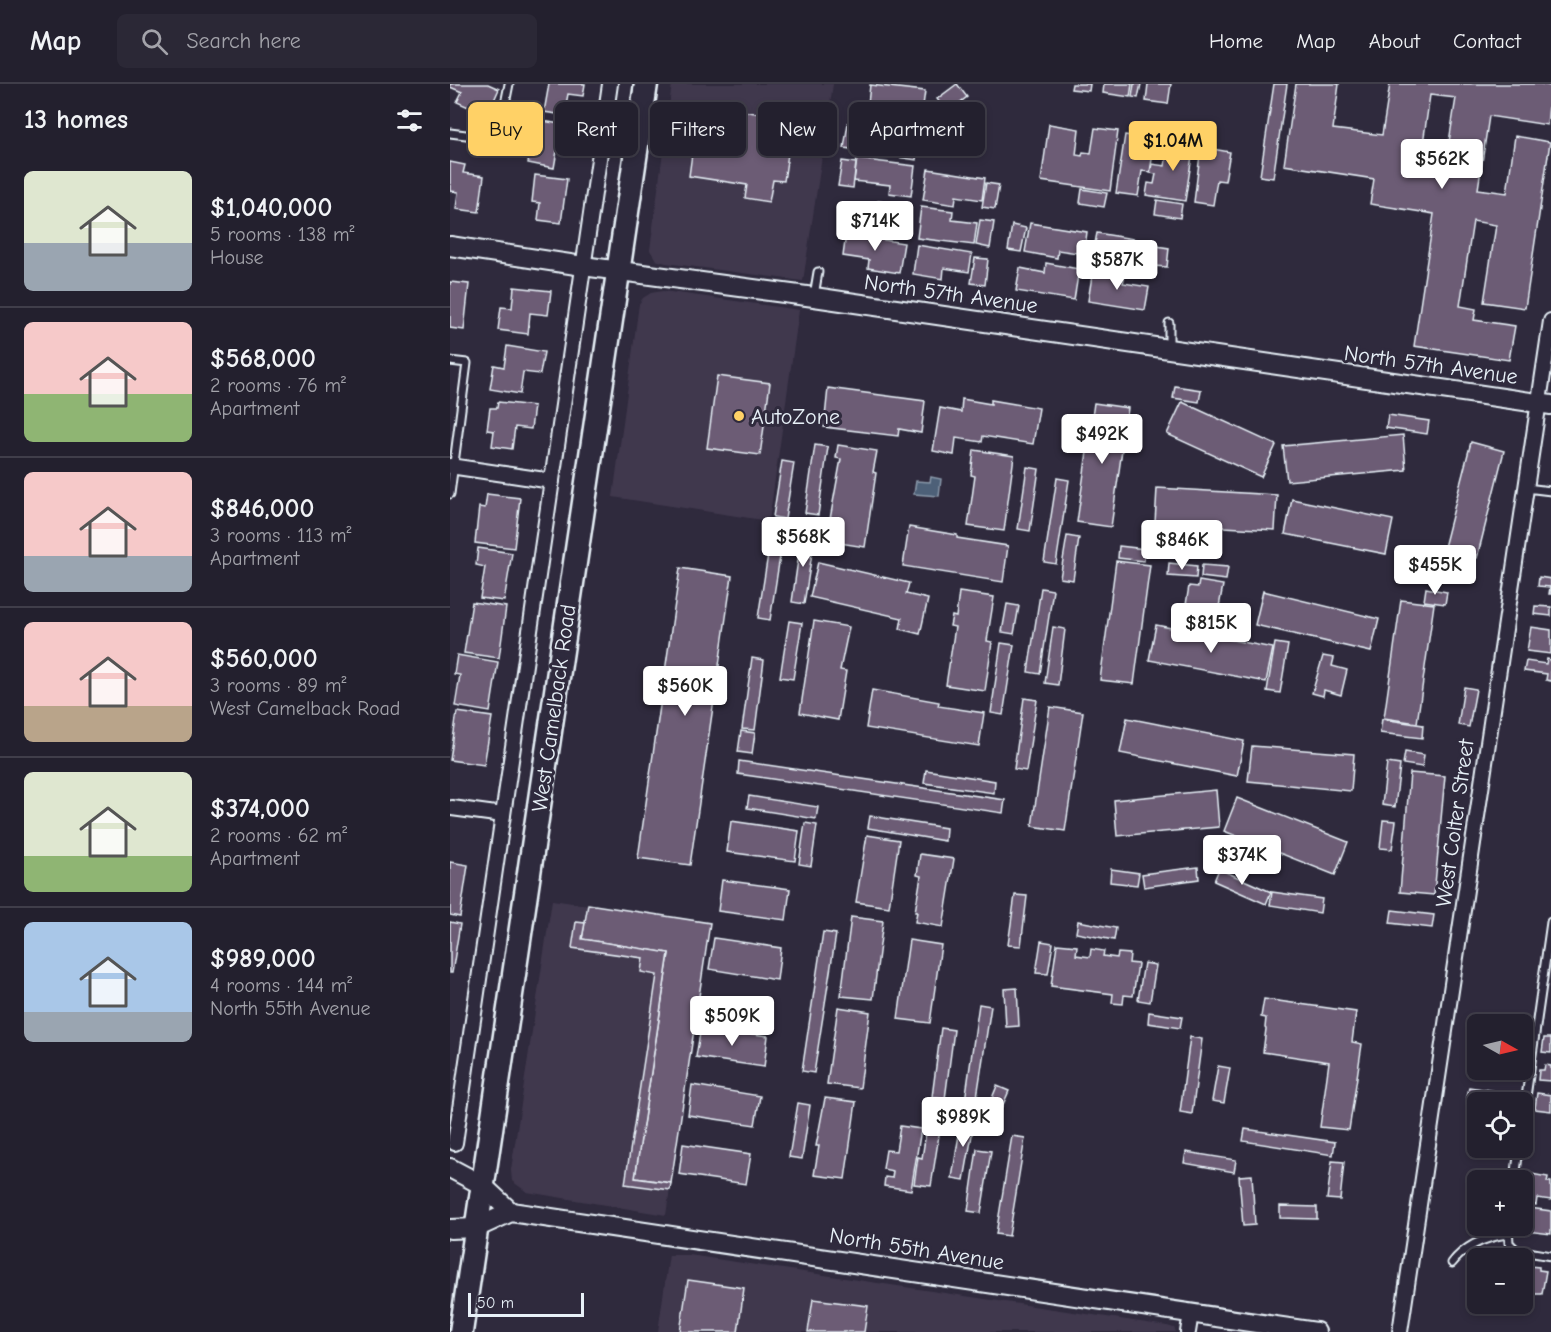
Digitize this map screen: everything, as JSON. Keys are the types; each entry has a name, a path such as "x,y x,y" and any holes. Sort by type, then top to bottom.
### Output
{"main road":[{"name":"West Camelback Road","path":"460,1332 646,84"}],"street":[{"name":"West Camelback Road","path":"455,1143 610,84"},
{"name":"North 57th Avenue","path":"450,246 1545,404"},
{"name":"West Colter Street","path":"1400,1332 1526,488 1545,404 1551,321"},
{"path":"452,467 552,481"},
{"path":"452,808 503,815"},
{"path":"450,1168 482,1185 511,1212 476,1228 450,1229"},
{"name":"North 55th Avenue","path":"511,1212 1316,1332"},
{"path":"1188,1332 1191,1313"}],"lane":[{"path":"450,133 498,139 509,84"},
{"path":"814,297 818,272"},
{"path":"1169,323 1169,349"},
{"path":"450,361 467,363 450,494"},
{"path":"1526,488 1551,491"},
{"path":"1527,1092 1551,922"},
{"path":"1452,1263 1457,1256 1490,1236"},
{"path":"1508,1236 1509,1243 1516,1250 1551,1256"}],"shaded area":[{"path":"672,84 833,84 830,102 758,102 758,156 822,156 803,281 656,260 650,250 662,156 746,156 746,102 670,102"},
{"path":"663,291 799,310 769,521 613,497 639,304 651,293"},
{"path":"552,900 710,923 666,1215 527,1192 512,1181 511,1170"},
{"path":"669,1255 689,1255 1167,1326 1174,1328 1176,1332 658,1332"}],"water":[{"path":"931,477 941,479 939,496 914,494 916,481 930,482"}],"building":[{"path":"450,84 488,84 499,89 493,102 476,100 468,102 468,107 457,102 462,92 450,87"},
{"path":"549,84 585,84 583,96 568,94 566,102 555,102 555,114 544,112"},
{"path":"957,84 967,97 960,102 939,102 937,99"},
{"path":"1072,84 1090,84 1089,91 1071,89"},
{"path":"1104,84 1132,84 1130,97 1103,93"},
{"path":"1134,84 1141,84 1138,98 1132,97"},
{"path":"1148,84 1171,84 1168,104 1146,101"},
{"path":"1274,84 1287,84 1273,178 1260,176"},
{"path":"1296,84 1339,84 1333,129 1382,135 1390,84 1540,84 1551,86 1547,125 1489,116 1478,189 1507,193 1515,136 1550,142 1525,308 1484,302 1496,225 1473,221 1460,306 1476,309 1474,320 1515,326 1509,360 1414,346 1434,214 1370,204 1374,179 1284,165","holes":["1430,95 1456,98 1445,167 1420,164"]},
{"path":"870,85 925,91 923,102 868,102"},
{"path":"746,112 758,113 758,156 788,156 784,181 773,180 769,202 745,198 747,185 689,176 692,156 746,156"},
{"path":"543,121 555,123 556,156 554,168 528,163 529,156 543,156"},
{"path":"848,123 849,123 849,149 844,148"},
{"path":"1049,124 1079,129 1076,155 1082,156 1083,152 1091,153 1095,128 1118,131 1110,191 1041,181"},
{"path":"1125,135 1155,140 1150,172 1142,171 1138,196 1116,193"},
{"path":"1169,139 1194,143 1185,201 1146,195 1148,183 1154,184 1156,174 1150,173 1152,164 1165,166"},
{"path":"1201,147 1230,152 1225,181 1217,180 1213,205 1194,202"},
{"path":"891,156 917,156 916,160"},
{"path":"857,159 915,166 911,196 889,193 890,185 854,181"},
{"path":"842,161 856,163 853,188 838,186"},
{"path":"450,162 465,165 463,173 484,176 479,212 456,209 458,192 450,191"},
{"path":"928,169 985,178 982,200 956,196 955,205 923,200"},
{"path":"535,175 567,179 561,223 538,220 540,203 532,202"},
{"path":"986,183 999,185 995,209 982,207"},
{"path":"1082,189 1107,193 1104,207 1080,203"},
{"path":"1157,200 1182,204 1180,218 1155,214"},
{"path":"878,201 907,205 904,232 850,226 852,206 877,209"},
{"path":"921,207 953,211 952,220 977,223 974,245 917,238"},
{"path":"980,220 994,222 990,248 976,245"},
{"path":"1030,223 1087,232 1084,254 1058,250 1057,258 1025,252"},
{"path":"1012,225 1026,228 1021,252 1008,250"},
{"path":"1097,233 1152,242 1147,271 1116,265 1118,258 1093,253"},
{"path":"846,234 904,243 899,273 868,268 869,260 843,256"},
{"path":"917,245 972,254 969,272 944,268 943,279 913,274"},
{"path":"1156,246 1169,248 1167,267 1153,266"},
{"path":"975,258 988,259 985,285 971,283"},
{"path":"1046,263 1079,269 1074,300 1016,291 1020,268 1045,273"},
{"path":"1093,270 1125,275 1123,283 1149,287 1145,310 1088,301"},
{"path":"450,282 469,284 464,330 450,328"},
{"path":"514,287 551,291 548,315 530,313 528,334 498,330 501,307 512,308"},
{"path":"507,346 544,352 540,374 523,372 520,394 490,389 494,365 504,367"},
{"name":"AutoZone","path":"717,376 770,383 760,455 707,448"},
{"path":"1175,386 1201,390 1199,402 1173,398"},
{"path":"828,388 925,401 921,433 899,429 898,436 824,427"},
{"path":"962,399 991,404 991,400 1039,408 1033,444 983,436 982,442 956,438 954,455 933,451 940,408 961,412"},
{"path":"498,402 534,406 531,429 515,427 512,449 492,446 494,431 487,430 490,408 497,408"},
{"path":"1182,402 1276,445 1261,477 1167,434"},
{"path":"1094,403 1128,408 1111,527 1077,522"},
{"path":"1388,415 1429,421 1427,434 1386,428"},
{"path":"1403,435 1406,470 1287,481 1283,446"},
{"path":"1471,442 1504,451 1473,567 1441,559"},
{"path":"815,445 828,447 818,515 805,513"},
{"path":"838,445 877,451 865,547 826,541 841,459 836,458"},
{"path":"974,450 1014,456 1004,531 968,526 975,476 971,475"},
{"path":"782,461 794,463 785,519 773,517"},
{"path":"1027,467 1039,469 1030,531 1018,529"},
{"path":"1057,478 1069,480 1056,564 1044,562"},
{"path":"1157,488 1277,495 1275,530 1155,523"},
{"path":"487,494 520,498 514,548 475,543 479,507 485,508"},
{"path":"1292,499 1393,520 1386,554 1285,534"},
{"path":"909,527 1008,546 1003,582 903,566"},
{"path":"802,532 815,534 804,604 792,602"},
{"path":"1067,536 1079,538 1073,580 1060,578"},
{"path":"1119,546 1145,549 1144,561 1118,558"},
{"path":"478,548 512,553 504,601 480,598 485,567 476,565"},
{"path":"769,548 781,550 770,620 758,618"},
{"path":"1116,561 1150,565 1134,684 1100,680"},
{"path":"818,562 909,583 906,594 928,599 920,634 900,629 902,618 810,597"},
{"path":"1169,563 1197,566 1196,578 1168,576"},
{"path":"1202,565 1228,567 1226,580 1201,577"},
{"path":"680,568 732,576 690,865 638,858"},
{"path":"1539,577 1551,579 1551,594 1549,594 1550,587 1538,586"},
{"path":"1199,581 1223,585 1216,623 1202,621 1203,613 1185,611 1189,586 1198,587"},
{"path":"1041,588 1053,590 1040,674 1028,672"},
{"path":"1426,588 1447,592 1445,604 1424,601"},
{"path":"1263,591 1379,619 1371,652 1255,625"},
{"path":"959,592 994,597 987,641 992,642 985,691 946,685 955,627 950,626 952,616 956,617"},
{"path":"1401,600 1434,604 1417,723 1384,718"},
{"path":"472,602 506,607 499,658 464,653"},
{"path":"1007,604 1019,606 1014,634 1002,632"},
{"path":"1535,606 1551,607 1551,616 1534,614"},
{"path":"789,621 802,623 793,679 780,677"},
{"path":"814,621 849,627 840,670 846,671 838,720 800,713"},
{"path":"1156,625 1273,648 1266,682 1149,660"},
{"path":"1053,627 1065,629 1058,685 1045,683"},
{"path":"1531,627 1551,630 1551,654 1527,651"},
{"path":"1001,643 1014,645 1003,715 991,713"},
{"path":"1275,643 1288,645 1280,693 1267,691"},
{"path":"457,655 498,662 490,712 455,706 460,675 454,674"},
{"path":"1323,656 1334,658 1332,666 1347,670 1341,695 1324,690 1323,696 1312,693"},
{"path":"752,658 764,660 755,730 742,729"},
{"path":"1547,659 1551,660 1551,681 1546,680 1547,674 1524,671 1526,661 1546,664"},
{"path":"1464,687 1476,689 1469,727 1458,725"},
{"path":"872,690 939,702 938,706 984,713 979,746 866,728"},
{"path":"1024,698 1037,700 1026,771 1014,769"},
{"path":"1050,707 1083,712 1065,831 1032,826"},
{"path":"457,712 492,717 484,765 450,760"},
{"path":"1127,718 1244,741 1237,776 1120,753"},
{"path":"1382,719 1423,725 1422,738 1380,733"},
{"path":"741,731 755,733 752,754 738,752"},
{"path":"1252,746 1354,754 1351,791 1248,781"},
{"path":"1405,752 1424,755 1422,767 1403,764"},
{"path":"739,761 1005,800 1003,813 738,774"},
{"path":"1387,763 1400,765 1395,807 1382,805"},
{"path":"926,770 995,781 994,793 924,783"},
{"path":"1410,773 1445,776 1434,895 1400,892"},
{"path":"1216,790 1219,827 1117,836 1114,800"},
{"path":"749,796 818,807 816,819 747,808"},
{"path":"1237,798 1348,842 1335,875 1224,831"},
{"path":"870,816 946,828 945,841 868,828"},
{"path":"1383,820 1396,821 1392,849 1380,848"},
{"path":"731,821 799,831 795,861 727,852"},
{"path":"805,823 817,825 811,866 799,864"},
{"path":"867,835 899,840 889,907 856,902"},
{"path":"920,854 954,859 943,927 915,922 921,876 917,875"},
{"path":"450,862 468,865 460,917 450,915"},
{"path":"1198,867 1199,879 1144,887 1142,874"},
{"path":"1111,869 1139,873 1137,885 1110,882"},
{"path":"1219,869 1271,892 1266,904 1214,881"},
{"path":"722,880 790,889 786,920 718,911"},
{"path":"1272,892 1322,899 1320,913 1270,905"},
{"path":"1015,895 1027,896 1021,946 1008,945"},
{"path":"588,904 710,923 671,1183 635,1178 669,953 582,939"},
{"path":"1392,910 1434,915 1432,928 1390,923"},
{"path":"851,917 883,921 873,999 841,996"},
{"path":"1078,921 1116,928 1114,940 1076,933"},
{"path":"450,922 460,924 452,973 450,973"},
{"path":"576,922 585,923 582,939 669,953 635,1178 671,1183 670,1190 625,1184 657,975 641,972 643,958 572,948"},
{"path":"823,932 836,934 814,1073 802,1071"},
{"path":"714,938 781,948 777,980 709,969"},
{"path":"909,940 941,945 930,1023 898,1019"},
{"path":"1041,941 1053,943 1048,974 1036,973"},
{"path":"1057,944 1077,946 1076,955 1090,957 1091,949 1104,951 1103,956 1117,958 1118,953 1130,954 1129,963 1138,964 1133,996 1124,995 1123,1004 1112,1003 1113,994 1051,986"},
{"path":"1144,963 1156,965 1150,1002 1138,1000"},
{"path":"1017,988 1019,1026 1006,1027 1004,989"},
{"path":"1264,999 1356,1012 1352,1042 1362,1044 1349,1130 1320,1127 1329,1062 1263,1052 1266,1018 1261,1017"},
{"path":"979,1004 991,1006 976,1103 965,1101"},
{"path":"838,1007 870,1012 860,1088 827,1084"},
{"path":"1149,1012 1182,1017 1180,1028 1148,1023"},
{"path":"701,1027 768,1036 764,1067 696,1057"},
{"path":"941,1028 954,1030 945,1099 932,1097"},
{"path":"1190,1037 1202,1039 1192,1114 1180,1112"},
{"path":"1544,1038 1551,1038 1551,1053 1542,1052"},
{"path":"1545,1065 1551,1066 1551,1081 1538,1080 1539,1070 1544,1070"},
{"path":"1218,1066 1230,1068 1224,1103 1212,1101"},
{"path":"692,1085 760,1096 755,1125 688,1115"},
{"path":"997,1086 1009,1091 994,1125 983,1120"},
{"path":"1469,1087 1502,1092 1468,1092"},
{"path":"1537,1093 1551,1095 1551,1111 1535,1109"},
{"path":"825,1098 856,1102 845,1179 814,1175 819,1146 816,1146"},
{"path":"798,1103 810,1105 802,1159 789,1157"},
{"path":"929,1114 942,1116 931,1186 914,1184 918,1157 922,1158"},
{"path":"962,1116 975,1118 964,1180 952,1178"},
{"path":"900,1126 921,1129 911,1190 884,1186 885,1177 892,1178 893,1171 883,1169 886,1150 896,1151"},
{"path":"1245,1129 1335,1142 1333,1155 1243,1141"},
{"path":"1012,1136 1025,1138 1009,1236 996,1234"},
{"path":"683,1144 751,1154 746,1184 679,1174"},
{"path":"977,1149 991,1151 981,1213 968,1211"},
{"path":"1186,1152 1236,1160 1234,1172 1184,1163"},
{"path":"1332,1161 1344,1162 1340,1200 1327,1199"},
{"path":"1533,1174 1548,1177 1547,1182 1551,1182 1551,1200 1537,1198 1536,1205 1533,1205"},
{"path":"1252,1175 1255,1225 1243,1226 1239,1176"},
{"path":"1280,1206 1317,1207 1317,1219 1280,1218"},
{"path":"1533,1209 1551,1211 1551,1234 1533,1232"},
{"path":"1533,1266 1546,1271 1542,1294 1535,1294 1533,1304"},
{"path":"688,1280 744,1288 738,1332 680,1332"},
{"path":"813,1299 868,1306 864,1332 808,1332"}],"place":[{"name":"AutoZone","path":"739,416"}]}
